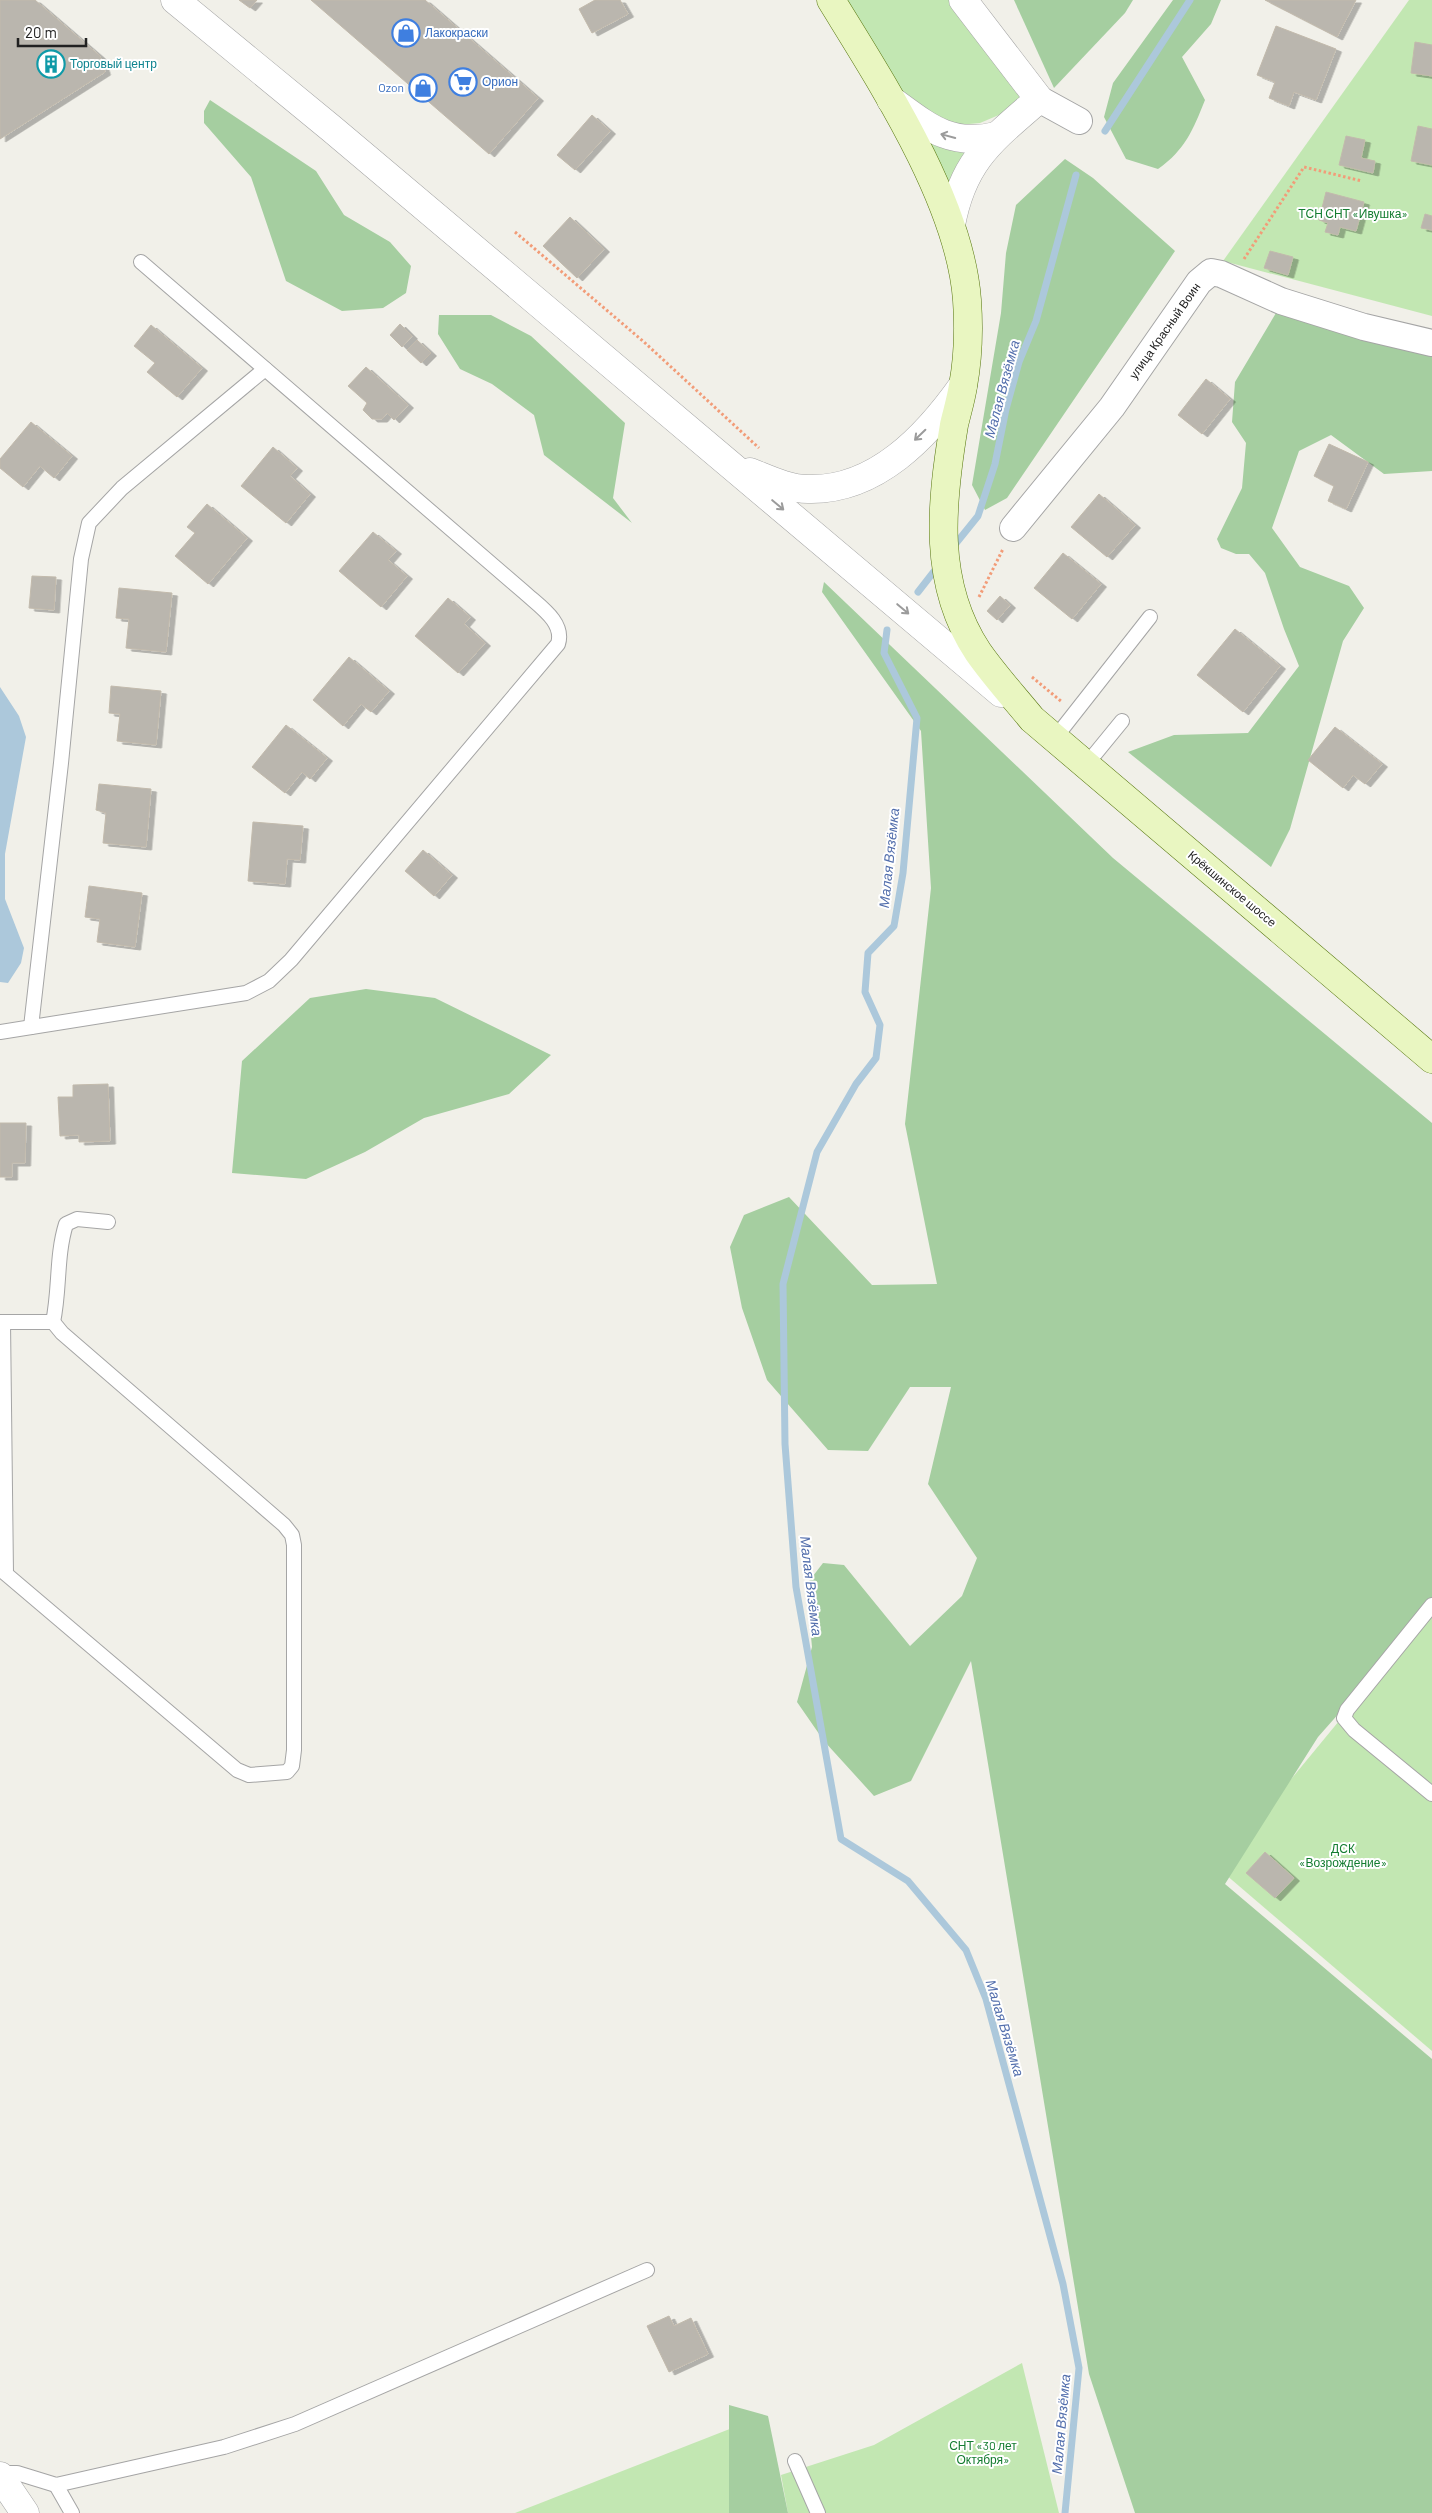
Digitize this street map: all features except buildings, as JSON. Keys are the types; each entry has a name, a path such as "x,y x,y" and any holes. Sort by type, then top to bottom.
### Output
{"main road":[{"name":"Крёкшинское шоссе","path":"831,0 891,100 924,164 951,225 967,300 963,385 949,456 944,505 943,548 945,569 954,602 971,640 979,653 1032,719 1432,1059"}],"street":[{"path":"175,0 332,129 1032,719"},
{"path":"962,0 1039,99 1080,121"},
{"path":"951,225 958,195 968,172 983,149 1039,99"},
{"path":"891,100 928,128 943,135 973,140 996,136"},
{"name":"улица Красный Воин","path":"1013,528 1112,407 1199,282 1211,272 1232,278 1281,301 1364,327 1432,343"},
{"path":"728,462 790,487 808,489 835,488 853,484 882,469 915,440 951,402 963,385"},
{"path":"1,2477 25,2513"}],"lane":[{"path":"0,1032 246,992 269,981 291,960 558,644 561,636 547,613 141,262"},
{"path":"31,1027 60,773 81,559 89,523 122,488 265,369"},
{"path":"1054,738 1150,618"},
{"path":"1086,765 1122,721"},
{"path":"53,1322 56,1308 60,1242 66,1224 77,1219 108,1222"},
{"path":"1,1322 53,1322 62,1333 284,1525 292,1535 294,1545 294,1750 292,1766 287,1772 249,1774 237,1770 6,1574 1,1322"},
{"path":"1432,1605 1347,1710 1344,1718 1354,1730 1432,1794"},
{"path":"1,2477 9,2473 16,2473 56,2485 224,2447 295,2424 647,2270"},
{"path":"795,2461 818,2513"},
{"path":"56,2485 72,2513"}],"path":[{"path":"1232,278 1304,167 1362,181"},
{"path":"516,232 644,342 764,454"},
{"path":"977,603 1013,528"}],"green space":[{"path":"847,0 957,0 1030,94 1006,112 980,123 958,125 941,120 901,91"},
{"path":"1014,0 1133,0 1125,13 1054,88"},
{"path":"1173,0 1221,0 1211,24 1182,57 1205,100 1182,147 1158,169 1126,159 1104,117 1113,83"},
{"name":"ТСН СНТ «Ивушка»","path":"1409,0 1432,0 1432,316 1223,261"},
{"path":"210,100 316,171 344,215 390,242 411,266 406,293 383,308 342,311 286,281 251,177 204,123 204,111"},
{"path":"920,130 970,146 951,199"},
{"path":"1065,159 1093,178 1175,251 1007,498 985,510 972,485 1001,313 1006,253 1016,205"},
{"path":"1276,313 1432,352 1432,471 1384,474 1331,435 1299,451 1272,528 1300,567 1349,586 1364,608 1343,641 1290,829 1271,867 1128,752 1174,735 1248,733 1299,666 1265,573 1249,554 1236,554 1221,548 1217,539 1242,488 1246,443 1232,422 1235,382"},
{"path":"439,315 491,315 531,336 625,423 613,498 632,523 544,455 534,415 492,384 460,369 438,334"},
{"path":"824,582 1113,858 1432,1123 1432,1608 1318,1737 1225,1884 1432,2059 1432,2513 1135,2513 1089,2374 971,1661 911,1781 874,1796 824,1741 797,1702 812,1647 806,1585 823,1563 844,1565 910,1646 962,1596 977,1558 928,1484 951,1387 910,1387 868,1451 828,1450 767,1380 742,1308 730,1247 744,1215 789,1197 872,1285 937,1284 905,1124 931,888 921,731 822,592"},
{"path":"366,989 435,998 551,1055 509,1094 424,1118 365,1152 306,1179 232,1173 242,1061 310,998"},
{"name":"ДСК «Возрождение»","path":"1432,1608 1432,2051 1218,1868"},
{"name":"СНТ «30 лет Октября»","path":"1022,2363 1059,2513 788,2513 781,2475 874,2445"},
{"path":"729,2405 768,2416 788,2513 729,2513"},
{"path":"745,2423 735,2513 515,2513"}],"water":[{"path":"0,687 19,716 26,737 5,854 5,899 24,948 21,963 8,983 0,982"}],"waterway":[{"name":"Малая Вязёмка","path":"1105,131 1190,0"},
{"name":"Малая Вязёмка","path":"953,547 978,516 995,464 1006,409 1019,362 1036,321 1076,175"},
{"name":"Малая Вязёмка","path":"918,592 939,565"},
{"name":"Малая Вязёмка","path":"887,630 884,653 917,718 903,873 894,926 868,953 865,992 880,1025 876,1058 856,1084 817,1152 783,1284 785,1444 796,1587 841,1839 908,1881 966,1950 986,1999 1063,2284 1079,2368 1065,2513"}],"place":[{"name":"Лакокраски","path":"406,33"},
{"name":"Торговый центр","path":"51,64"},
{"name":"Орион","path":"463,82"},
{"name":"Ozon","path":"423,88"}]}
